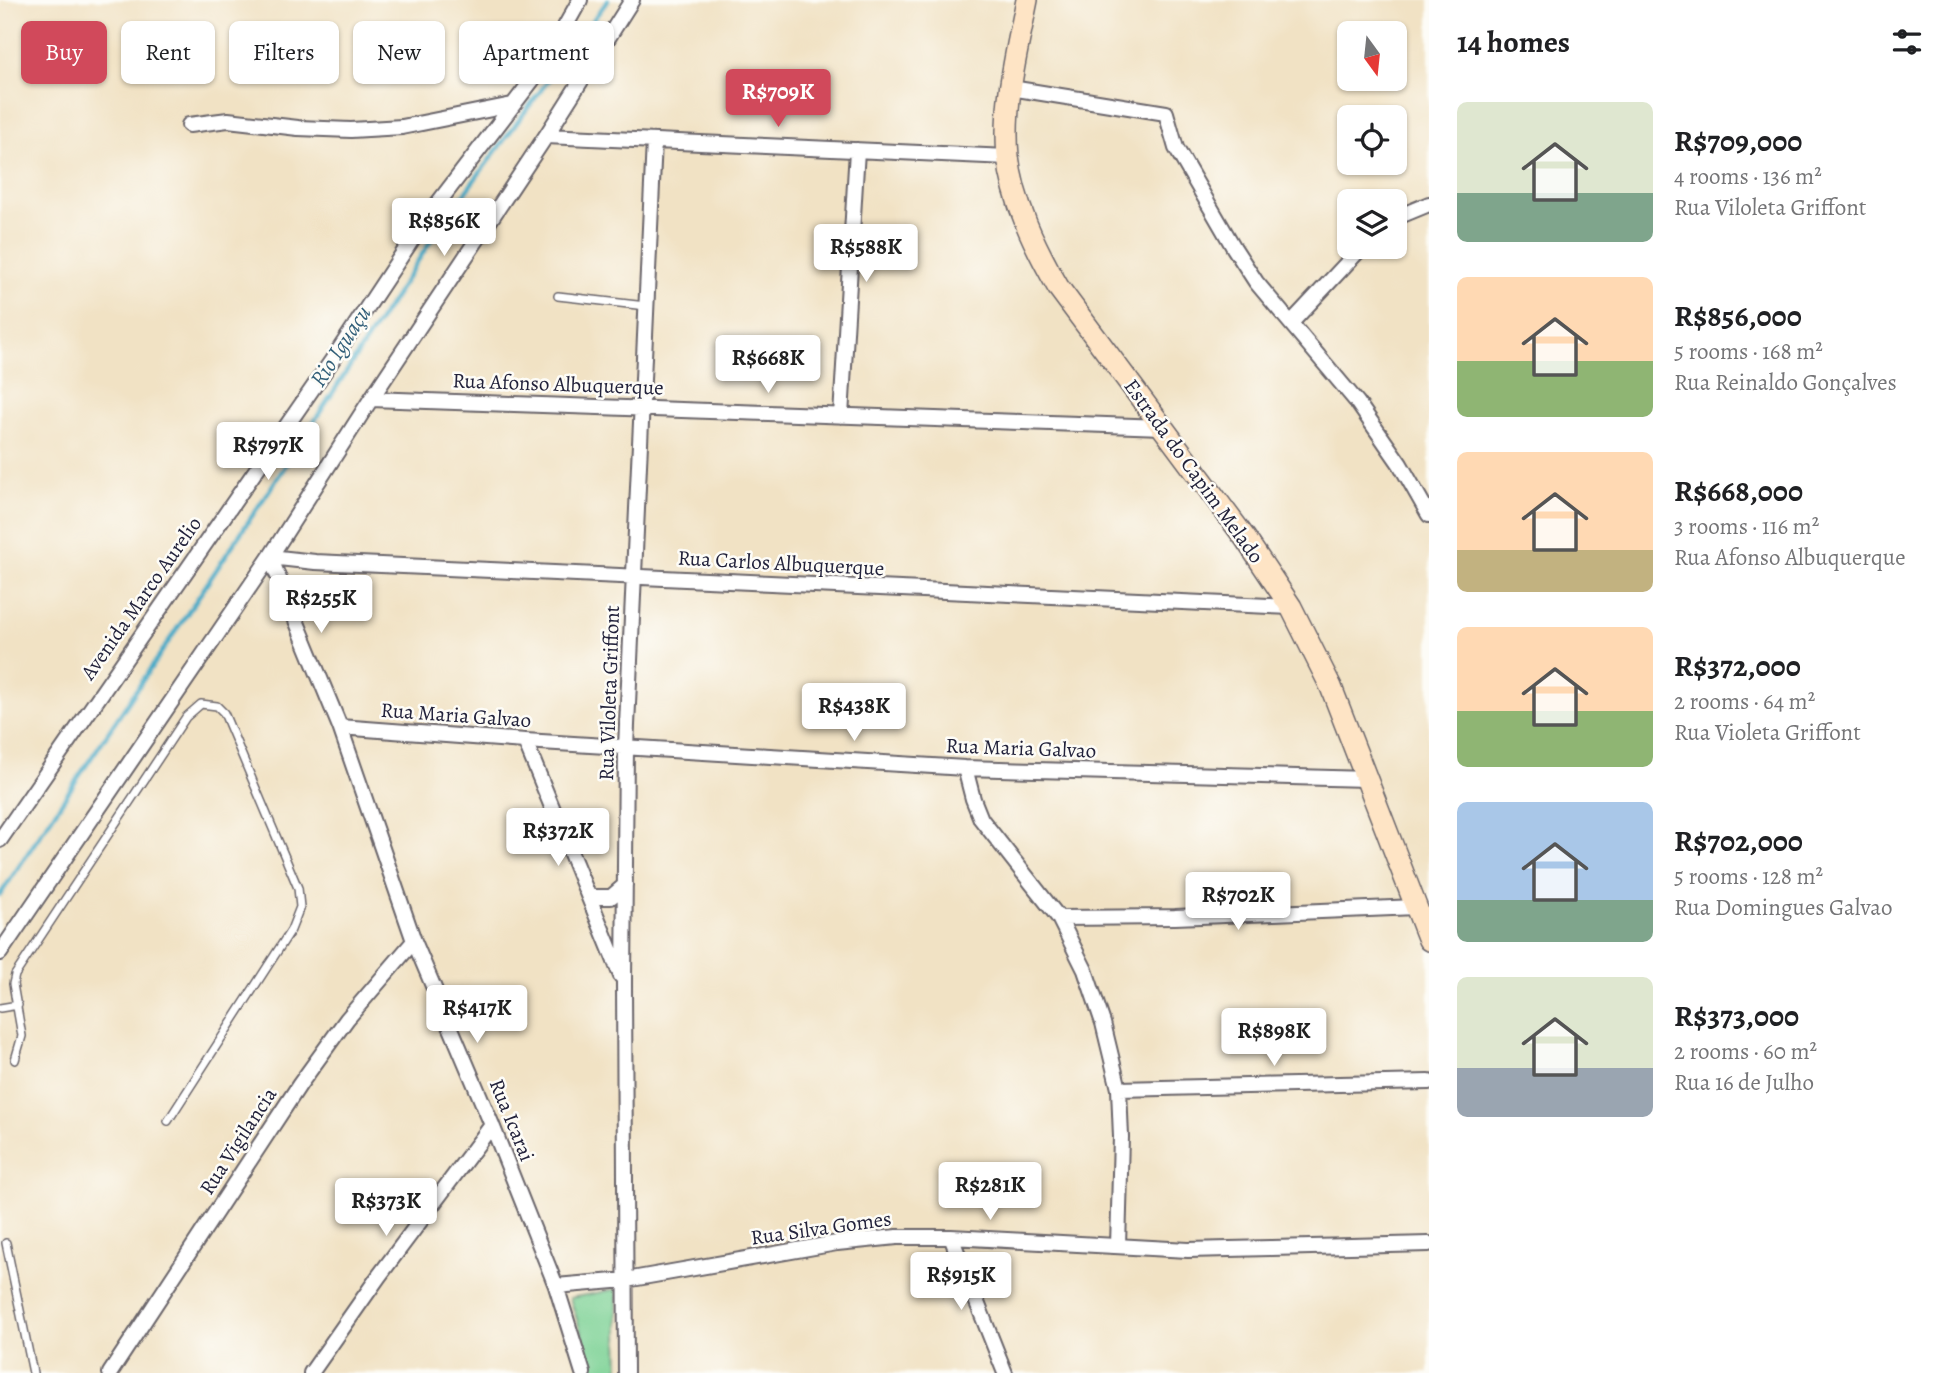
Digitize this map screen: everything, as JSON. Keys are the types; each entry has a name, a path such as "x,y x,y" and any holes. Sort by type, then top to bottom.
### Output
{"street":[{"name":"Avenida Marco Aurelio","path":"0,840 335,356 425,220 543,66 580,0"},
{"path":"0,953 270,556 546,136 632,0"},
{"name":"Estrada do Capim Melado","path":"1027,0 1011,88 1007,122 1008,157 1015,190 1039,255 1058,287 1245,538 1291,607 1331,687 1429,940"},
{"path":"1011,88 1166,113 1176,148 1256,282 1357,402 1400,464 1429,515"},
{"path":"189,125 228,120 351,131 402,127 512,105"},
{"path":"546,136 1008,157"},
{"name":"Rua Viloleta Griffont","path":"626,1373 626,747 654,141"},
{"path":"841,416 857,150"},
{"path":"1407,213 1429,204"},
{"path":"1291,323 1351,259"},
{"name":"Rua Afonso Albuquerque","path":"371,399 1163,427"},
{"name":"Rua Carlos Albuquerque","path":"270,556 315,562 1291,607"},
{"name":"Rua Icarai","path":"270,556 340,727 414,941 556,1286 583,1373"},
{"name":"Rua Maria Galvao","path":"340,727 965,768 1367,779"},
{"path":"525,741 624,982"},
{"path":"965,768 981,819 1059,918 1085,970 1103,1023 1119,1089 1121,1136 1118,1246"},
{"path":"589,897 611,897 625,885"},
{"path":"1059,918 1175,917 1416,907"},
{"name":"Rua Vigilancia","path":"110,1373 308,1073 347,1019 414,941"},
{"path":"1119,1089 1429,1082"},
{"path":"311,1373 379,1276 492,1125"},
{"name":"Rua Silva Gomes","path":"556,1286 625,1280 836,1243 897,1237 951,1237 1188,1250 1429,1244"},
{"path":"951,1237 1005,1373"}],"lane":[{"path":"558,296 646,306"},
{"path":"15,1060 22,1036 13,984 15,975 186,717 201,704 217,706 224,713 298,888 300,907 291,930 168,1121"},
{"path":"0,1008 18,1005"},
{"path":"6,1243 33,1373"}],"green space":[{"path":"617,1289 619,1373 594,1373 570,1298"}],"waterway":[{"name":"Rio Iguaçu","path":"0,895 288,462 441,225 608,0"}]}
